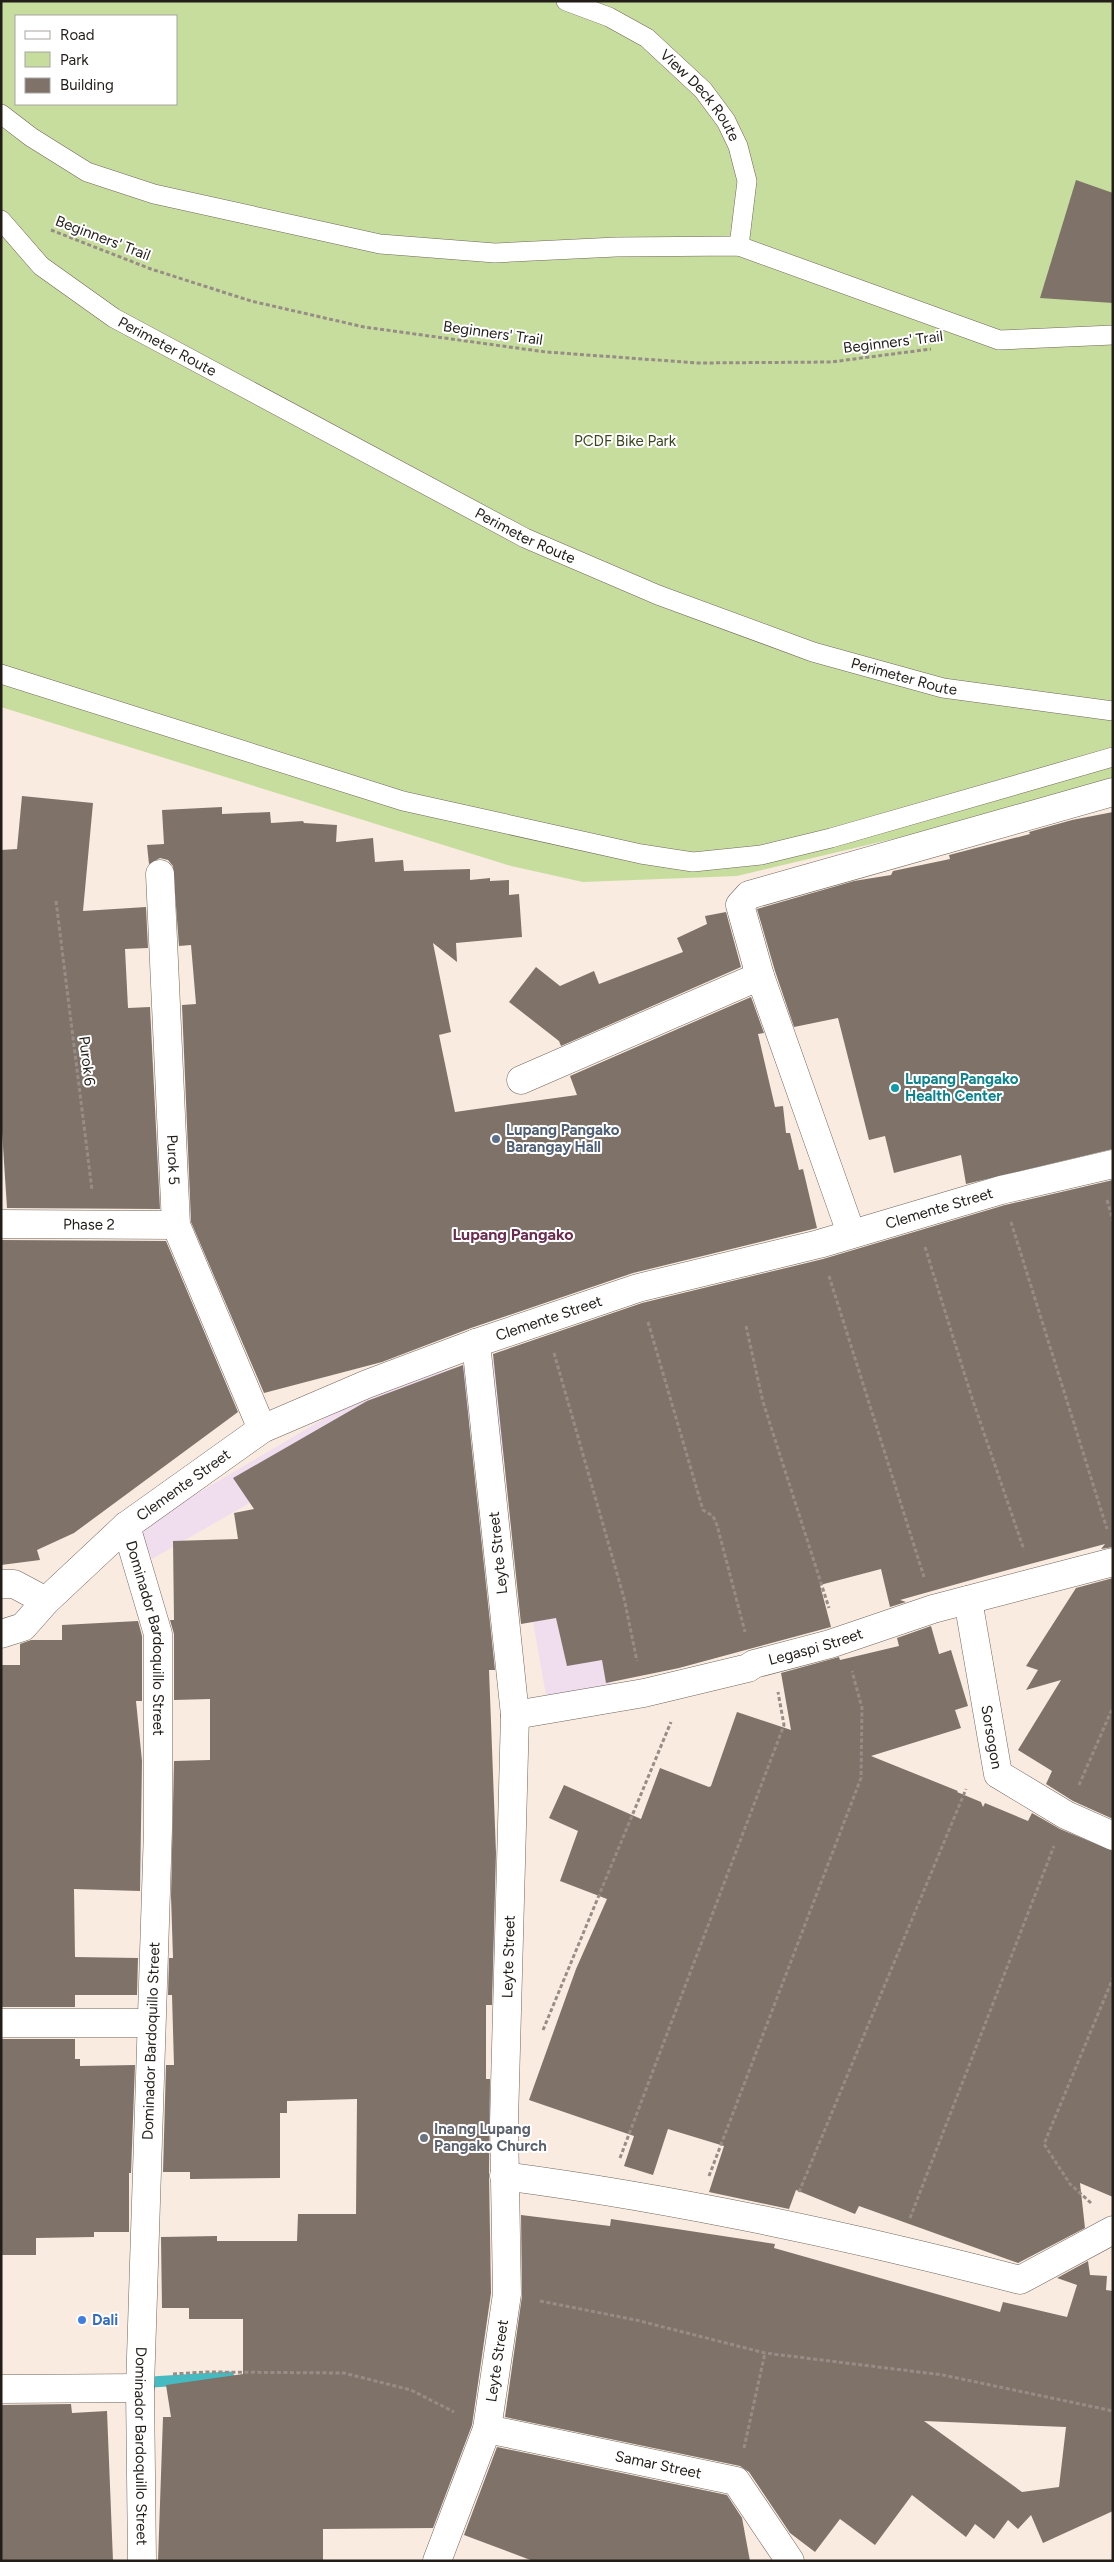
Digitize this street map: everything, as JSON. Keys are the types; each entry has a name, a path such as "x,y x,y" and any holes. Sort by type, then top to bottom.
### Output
{"street":[{"path":"851,1233 760,976 740,905 749,895 1113,792"},
{"name":"Purok 5","path":"160,874 176,1225 262,1429"},
{"path":"521,1080 760,976"},
{"name":"Clemente Street","path":"1,1634 23,1628 46,1600 126,1526 262,1429 367,1384 476,1343 638,1288 819,1244 1001,1190 1113,1164"},
{"name":"Phase 2","path":"1,1224 176,1225"},
{"name":"Leyte Street","path":"437,2561 487,2429 507,2294 504,2176 515,1715 476,1343"},
{"name":"Dominador Bardoquillo Street","path":"126,1526 158,1634 158,1829 140,2382 142,2561"},
{"name":"Legaspi Street","path":"515,1715 644,1693 751,1666 835,1642 933,1608 1036,1584 1113,1562"},
{"path":"1,1584 14,1584 46,1600"},
{"name":"Sorsogon","path":"968,1600 998,1774 1066,1815 1113,1836"},
{"path":"1,2023 151,2023"},
{"path":"504,2176 608,2189 786,2223 898,2248 1020,2280 1112,2231"},
{"path":"1,2389 140,2382"},
{"name":"Samar Street","path":"487,2429 736,2481"},
{"path":"736,2481 790,2561"}],"lane":[{"name":"View Deck Route","path":"566,1 609,17 647,38 703,90 726,121 738,146 747,181 739,246"},
{"path":"1,114 31,137 87,172 154,194 380,244 496,253 616,247 739,246 999,340 1113,335"},
{"name":"Perimeter Route","path":"1,220 42,266 114,318 525,538 658,595 813,652 943,688 1113,711"},
{"path":"1,674 403,801 640,854 693,862 761,855 831,838 1113,757"}],"path":[{"name":"Beginners' Trail","path":"45,228 151,269 251,301 364,327 546,352 698,363 830,362 940,348"},
{"name":"Purok 6","path":"56,901 97,1224"},
{"path":"1001,1190 1107,1530"},
{"path":"915,1217 972,1398 1036,1584"},
{"path":"819,1244 933,1608"},
{"path":"608,2189 784,1725 776,1684 751,1666 717,1525 713,1516 703,1510 638,1288"},
{"path":"545,1321 624,1598 644,1693"},
{"path":"698,2206 861,1778 862,1708 848,1653 835,1642 763,1402 746,1326"},
{"path":"542,2030 688,1682"},
{"path":"898,2248 1066,1815 1113,1707"},
{"path":"786,2223 969,1784"},
{"path":"1112,2231 1094,2206 1070,2184 1044,2144 1113,1978"},
{"path":"507,2294 636,2320 766,2353 943,2374 1113,2412"},
{"path":"736,2481 766,2353"},
{"path":"140,2382 207,2372 344,2373 411,2390 487,2429"}],"shaded area":[{"path":"521,1350 614,1689 546,1695 487,1363"},
{"path":"472,1364 476,1415 385,1425 152,1559 139,1528 381,1385"}],"green space":[{"name":"PCDF Bike Park","path":"1,1 1113,1 1113,782 977,819 737,876 583,882 511,866 1,707"}],"building":[{"path":"1076,180 1113,193 1113,303 1040,298"},
{"path":"22,796 93,803 83,911 146,907 148,948 125,949 128,1008 150,1007 160,1209 7,1208 1,1116 1,850 17,849"},
{"path":"222,807 222,814 270,812 271,823 303,821 304,823 337,825 336,842 373,838 375,862 403,860 404,871 470,869 470,880 490,878 490,881 509,880 509,895 519,894 522,937 456,943 457,962 433,943 451,1032 439,1035 455,1112 577,1095 570,1076 751,997 764,1033 758,1034 775,1107 783,1106 786,1133 790,1133 799,1170 803,1169 817,1228 633,1273 471,1328 382,1362 264,1393 191,1222 182,1005 196,1004 191,945 179,946 173,866 168,860 160,858 149,864 147,845 164,844 162,810"},
{"path":"1113,812 1113,1149 966,1184 961,1155 894,1173 885,1136 869,1140 838,1018 794,1027 757,909 854,881 891,875 893,871 950,859 949,855 1030,834 1029,832 1072,820"},
{"path":"726,912 741,967 561,1046 559,1041 509,1002 536,967 560,986 594,971 599,984 683,952 677,938 707,924 705,916"},
{"path":"1113,1180 1113,1547 1101,1549 1105,1544 989,1575 900,1600 906,1602 890,1607 881,1569 820,1585 831,1627 679,1668 606,1683 602,1660 567,1666 556,1618 521,1624 493,1354 642,1303 823,1259 1005,1205"},
{"path":"2,1240 166,1241 238,1412 74,1533 37,1550 40,1560 1,1565"},
{"path":"463,1365 495,1670 489,1670 496,1853 492,2005 486,2005 486,2079 490,2079 491,2293 472,2425 433,2528 323,2529 323,2561 158,2561 163,2417 171,2417 166,2385 243,2374 243,2319 189,2319 189,2308 162,2308 161,2237 217,2236 217,2241 297,2241 298,2214 356,2214 357,2099 287,2101 287,2113 280,2113 280,2178 190,2179 190,2172 163,2172 166,2065 174,2065 172,1995 168,1995 169,1958 173,1958 171,1896 174,1761 210,1760 210,1699 174,1700 174,1634 170,1620 174,1620 173,1541 238,1539 234,1513 254,1509 233,1478 367,1401"},
{"path":"1113,1578 1113,1819 1073,1801 1046,1784 1052,1771 1018,1750 1061,1680 1026,1690 1038,1670 1026,1666 1076,1588"},
{"path":"138,1621 142,1636 142,1701 136,1701 142,1761 140,1891 74,1889 75,1957 138,1958 137,1995 75,1995 75,2007 1,2007 1,1665 20,1665 20,1644 31,1640 62,1640 62,1625"},
{"path":"931,1626 939,1654 951,1650 968,1706 955,1710 961,1728 871,1756 958,1791 981,1802 983,1807 985,1803 1028,1821 1032,1813 1060,1829 1113,1851 1113,2197 1080,2183 1085,2228 1018,2263 859,2206 855,2214 796,2190 789,2209 709,2192 724,2146 668,2129 653,2175 624,2166 634,2136 529,2100 576,1969 607,1899 560,1881 578,1831 549,1818 564,1785 641,1819 660,1768 709,1787 711,1786 737,1712 791,1730 781,1673 839,1657 840,1660 899,1646 897,1638"},
{"path":"1,2039 75,2039 75,2059 80,2059 80,2066 135,2065 131,2173 129,2173 129,2232 94,2232 94,2237 36,2238 36,2255 1,2255"},
{"path":"521,2215 610,2226 611,2219 775,2244 774,2248 1000,2312 1003,2302 1067,2317 1077,2285 1057,2278 1088,2261 1090,2275 1107,2276 1106,2290 1113,2291 1113,2511 1043,2543 1031,2515 1018,2529 1008,2520 994,2539 975,2524 966,2537 912,2495 875,2545 840,2519 815,2552 790,2533 749,2472 740,2466 505,2417 522,2296","holes":["924,2421 1066,2427 1059,2487 1022,2492"]},
{"path":"71,2404 72,2413 107,2411 113,2561 1,2561 1,2405"},
{"path":"497,2447 727,2495 742,2518 750,2561 533,2561 464,2535"}],"waterway":[{"path":"152,2382 229,2377"}],"place":[{"name":"Lupang Pangako Health Center","path":"895,1088"},
{"name":"Lupang Pangako Barangay Hall","path":"496,1139"},
{"name":"Ina ng Lupang Pangako Church","path":"424,2138"},
{"name":"Dali","path":"82,2320"}],"district":[{"name":"Lupang Pangako","path":"513,1234"}]}
